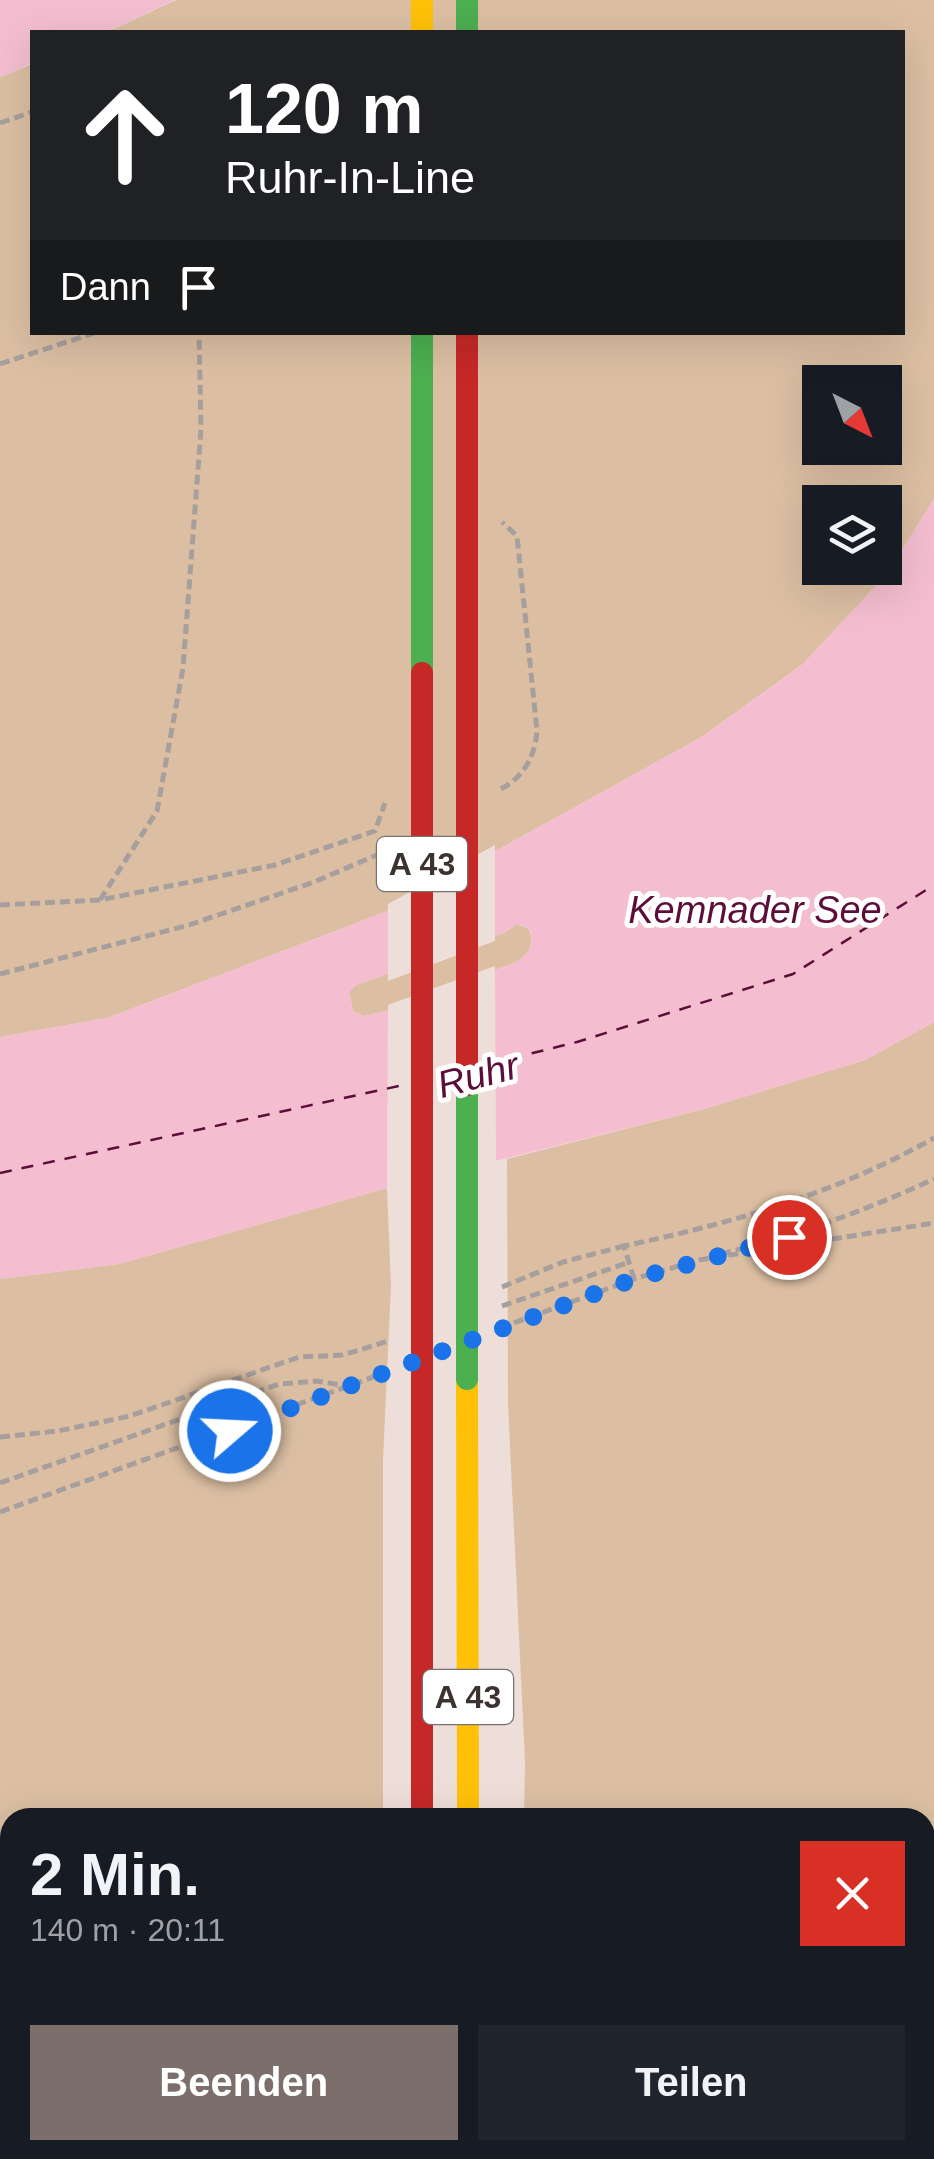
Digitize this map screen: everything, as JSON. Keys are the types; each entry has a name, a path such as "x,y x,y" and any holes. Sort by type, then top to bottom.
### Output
{"highway":[{"path":"422,0 422,30"},
{"path":"467,0 467,30"},
{"name":"A 43","path":"422,335 422,1808"},
{"name":"A 43","path":"467,335 468,1808"}],"path":[{"path":"0,122 30,113"},
{"path":"0,364 88,335"},
{"path":"100,900 157,811 176,704 201,429 199,335"},
{"path":"489,796 512,784 535,754 536,731 517,536 496,516"},
{"path":"0,906 100,900 275,864 376,831"},
{"path":"0,974 189,926 314,882 386,850"},
{"path":"493,1291 563,1262 792,1204 898,1159 934,1138"},
{"path":"497,1329 634,1279 860,1214 934,1178"},
{"path":"699,1260 934,1222"},
{"path":"624,1246 626,1263 634,1279"},
{"path":"486,1312 626,1263"},
{"path":"0,1437 58,1431 130,1416 300,1357 342,1356 390,1341"},
{"path":"0,1512 386,1372"},
{"path":"0,1483 279,1384 317,1381 350,1387"}],"shaded area":[{"path":"176,0 934,0 934,499 902,550 902,485 802,485 802,585 877,585 803,664 700,738 385,912 107,1018 0,1037 0,77 30,65 30,335 905,335 905,30 111,30"},
{"path":"517,924 529,929 531,944 517,962 386,1011 364,1016 353,1011 349,992 356,985 506,932"},
{"path":"934,1022 934,1808 524,1808 508,1404 507,1159 704,1109 865,1060"},
{"path":"387,1188 391,1286 383,1460 383,1808 0,1808 0,1279 119,1264"}],"water":[{"path":"0,0 175,0 110,30 30,30 30,64 0,77"},
{"name":"Kemnader See","path":"934,499 934,1022 865,1060 704,1109 387,1188 119,1264 0,1279 0,1037 107,1018 385,912 700,738 803,664 877,585 902,585 902,550","holes":["517,924 530,929 532,940 517,962 386,1011 364,1016 353,1011 349,992 356,985 506,932"]}],"pier":[{"path":"495,845 495,941 388,981 388,904"},
{"path":"495,966 496,1167 387,1193 388,1005"}],"ferry route":[{"path":"489,1064 577,1042 793,974 934,885"},
{"path":"0,1173 399,1086"}],"traffic: fast":[{"path":"467,0 467,30"},
{"path":"422,335 422,673"},
{"path":"467,1085 467,1379"}],"traffic: slow":[{"path":"422,0 422,30"},
{"path":"467,1379 468,1808"}],"traffic: jam":[{"path":"467,335 467,1085"},
{"path":"422,673 422,1395"},
{"path":"422,1395 422,1808"}],"route":[{"path":"230,1431 634,1279 789,1237"}],"water label":[{"name":"Ruhr","path":"478,1075"}]}
